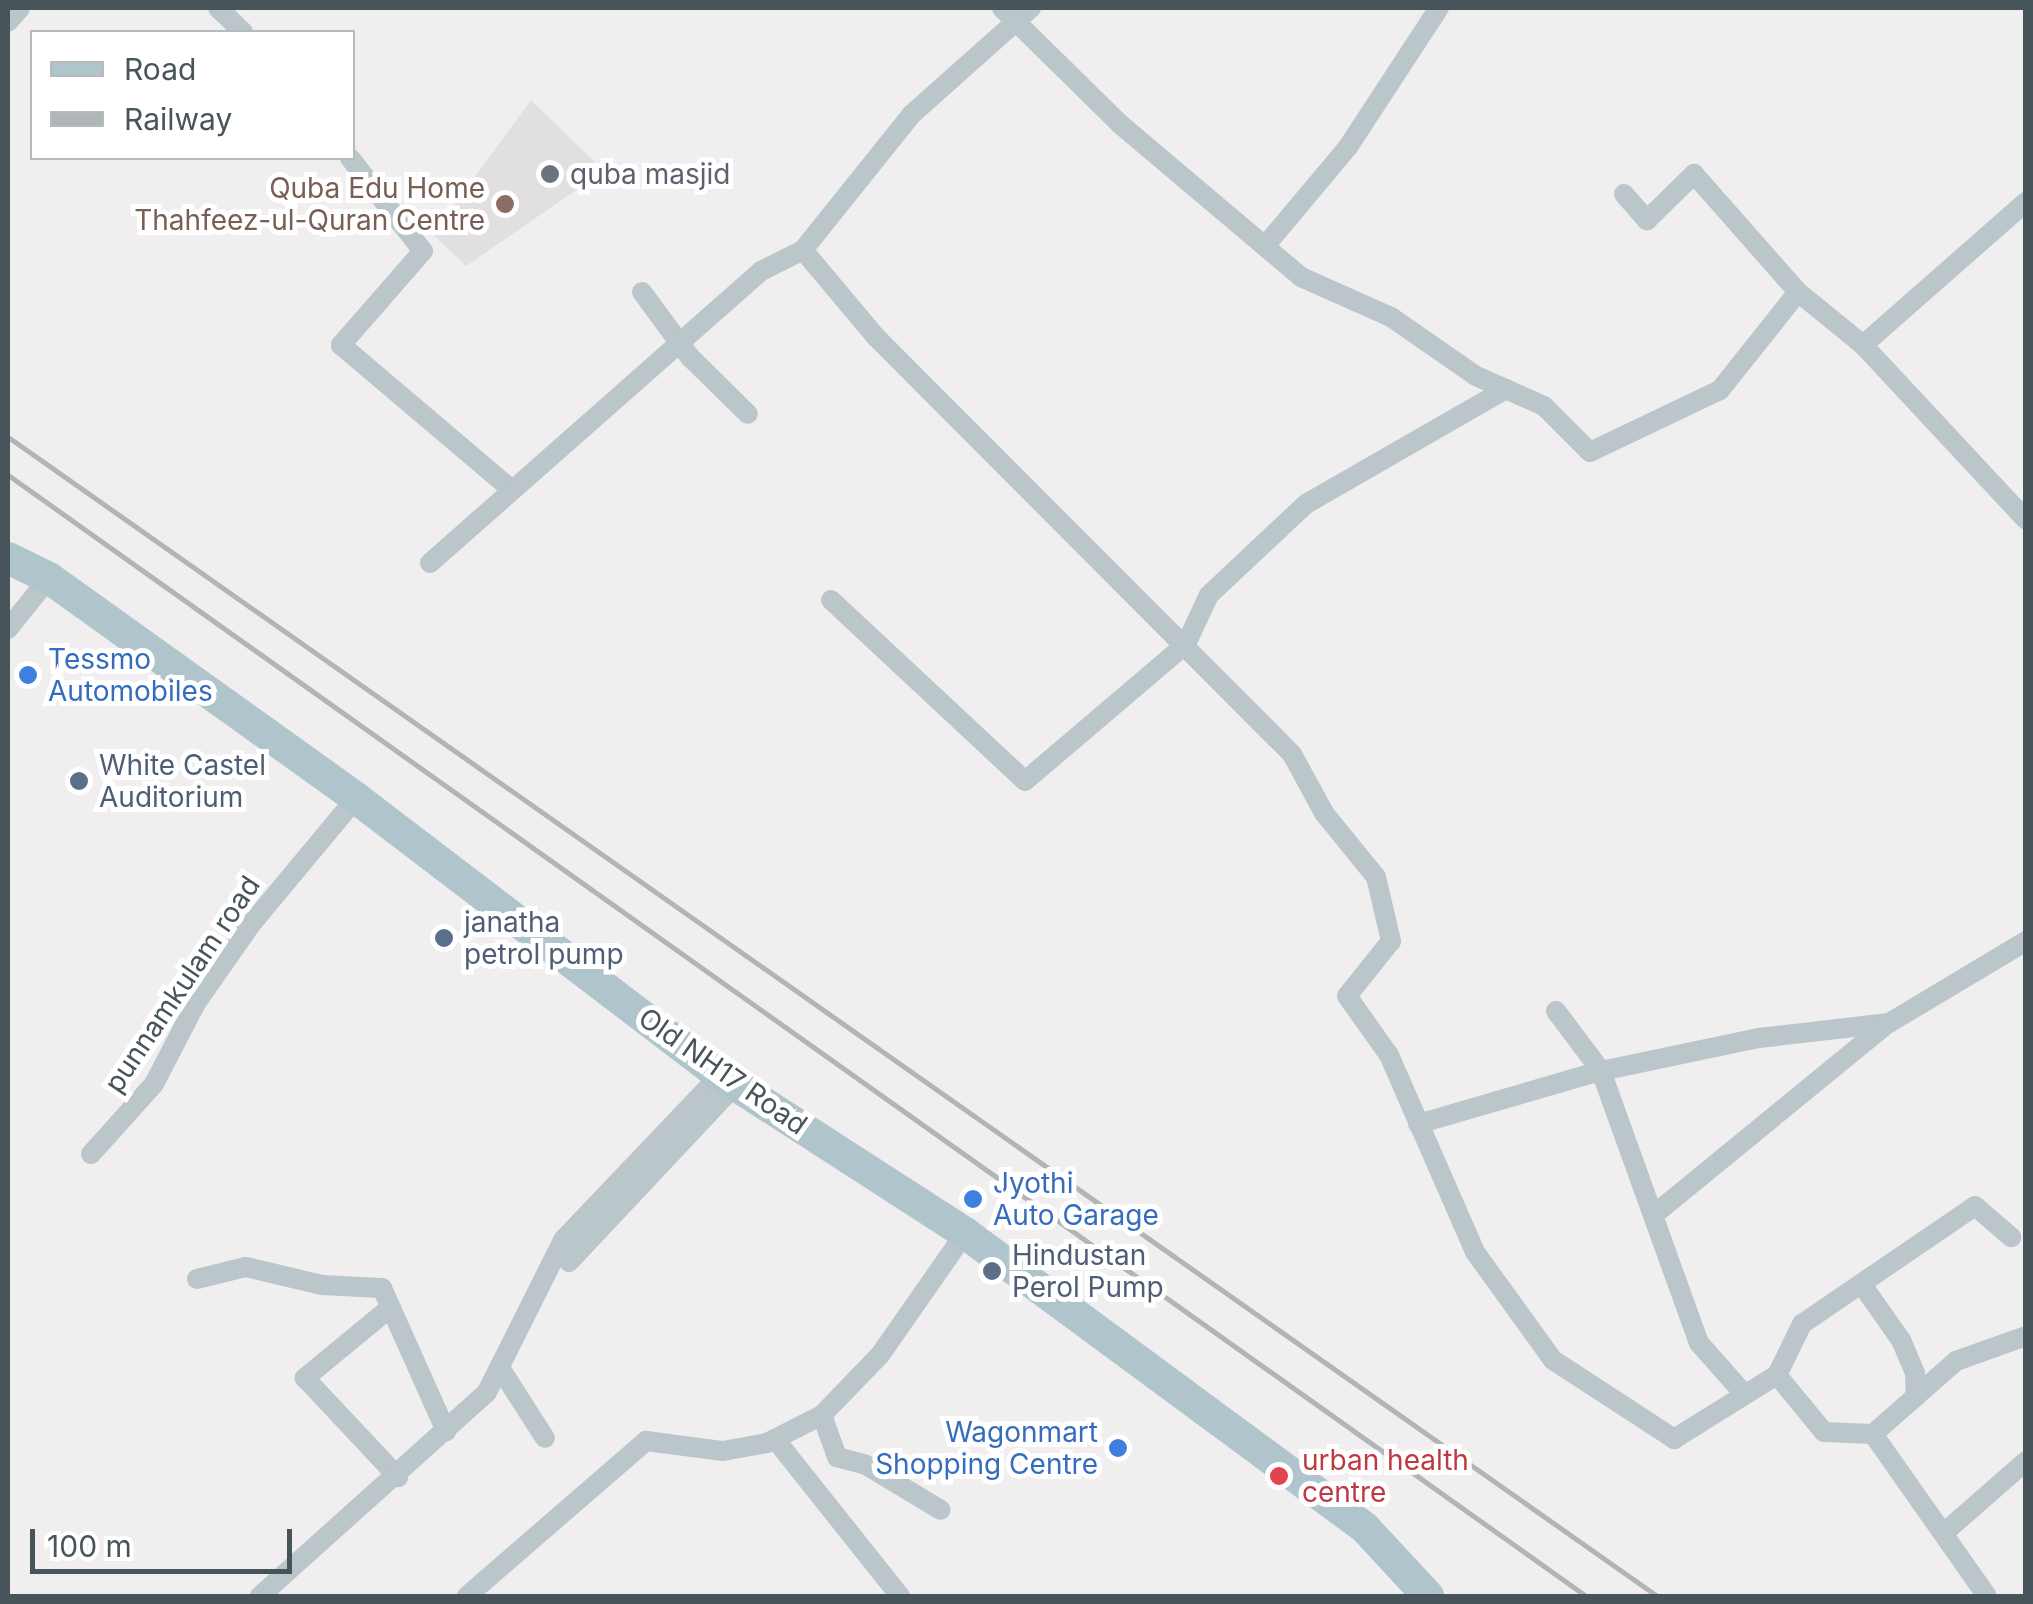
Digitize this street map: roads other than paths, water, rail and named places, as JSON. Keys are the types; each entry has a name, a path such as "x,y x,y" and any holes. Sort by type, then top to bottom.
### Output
{"main road":[{"name":"Old NH17 Road","path":"8,558 49,578 356,798 728,1080 964,1232 1366,1528 1428,1596"}],"street":[{"path":"8,22 20,8"},
{"path":"218,8 242,30"},
{"path":"430,562 761,271 802,250 911,115 1008,15 1031,8"},
{"path":"1265,246 1348,146 1438,8"},
{"path":"1008,15 1120,124 1302,277 1392,317 1506,390 1544,406 1590,452 1720,390 1798,292"},
{"path":"352,160 423,251 340,345 512,490"},
{"path":"1624,194 1647,220 1694,174 1798,292 1862,345 2026,520"},
{"path":"1862,345 2026,202"},
{"path":"802,250 876,337 1292,754 1324,813 1376,877 1391,941 1347,996 1395,1073 1476,1252 1553,1360 1674,1439 1777,1375 1802,1324 1975,1206 2011,1237"},
{"path":"642,292 682,339 690,357 748,414"},
{"path":"831,600 1025,781 1186,644 1210,595 1306,504 1506,390"},
{"path":"8,629 49,578"},
{"name":"punnamkulam road","path":"91,1154 154,1084 196,1003 252,924 356,798"},
{"path":"1656,1213 1889,1023 2026,941"},
{"path":"1556,1010 1602,1071 1656,1213 1699,1343 1746,1395"},
{"path":"1418,1124 1602,1071 1759,1038 1889,1023"},
{"path":"569,1262 728,1080"},
{"path":"260,1596 398,1477 488,1392 563,1240 728,1080"},
{"path":"467,1596 646,1441 723,1450 775,1439 822,1415 880,1356 964,1232"},
{"path":"197,1279 246,1267 322,1284 382,1288 446,1431"},
{"path":"1865,1289 1901,1340 1915,1373 1916,1396"},
{"path":"391,1307 304,1378 398,1477"},
{"path":"1777,1375 1824,1432 1872,1434 1956,1361 2026,1336"},
{"path":"500,1368 545,1438"},
{"path":"822,1415 837,1457 866,1465 941,1510"},
{"path":"1872,1434 1946,1532 1987,1596"},
{"path":"775,1439 900,1596"},
{"path":"1946,1532 2026,1461"}],"railway":[{"path":"8,437 1657,1596"},
{"path":"8,475 1586,1596"}],"place":[{"name":"quba masjid","path":"550,174"},
{"name":"Quba Edu Home Thahfeez-ul-Quran Centre","path":"505,204"},
{"name":"Tessmo Automobiles","path":"28,675"},
{"name":"White Castel Auditorium","path":"79,781"},
{"name":"janatha petrol pump","path":"444,938"},
{"name":"Jyothi Auto Garage","path":"973,1199"},
{"name":"Hindustan Perol Pump","path":"992,1271"},
{"name":"Wagonmart Shopping Centre","path":"1118,1448"},
{"name":"urban health centre","path":"1279,1476"}]}
